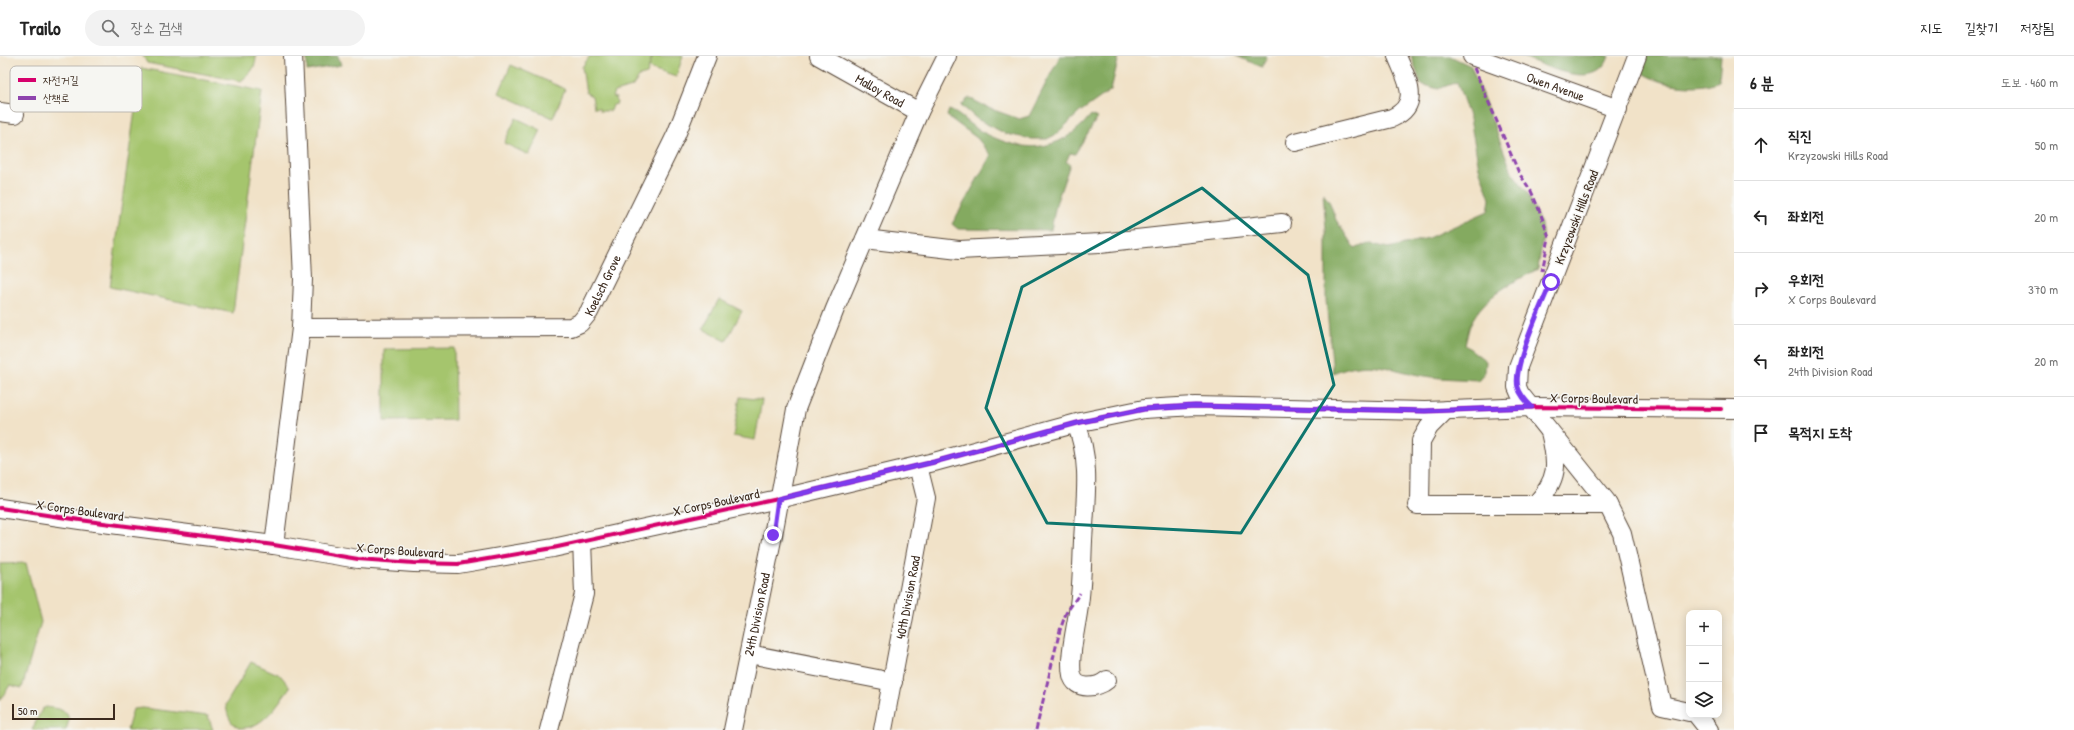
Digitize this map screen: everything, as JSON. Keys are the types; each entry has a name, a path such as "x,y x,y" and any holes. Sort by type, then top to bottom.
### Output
{"street":[{"path":"274,546 301,328 302,279 292,56"},
{"name":"Koelsch Grove","path":"301,328 571,327 580,324 589,312 676,135 707,56"},
{"name":"Malloy Road","path":"819,56 919,112"},
{"name":"24th Division Road","path":"733,730 796,408 919,112 947,56"},
{"path":"1295,142 1392,118 1403,111 1409,99 1410,88 1397,56"},
{"name":"Owen Avenue","path":"1472,56 1618,109"},
{"name":"Krzyzowski Hills Road","path":"1532,407 1520,394 1517,379 1518,367 1637,56"},
{"path":"865,239 958,250 1100,244 1282,223"},
{"name":"X Corps Boulevard","path":"0,508 358,559 458,564 582,541 778,499 918,466 1076,424 1144,409 1195,406 1446,410 1532,407 1728,409"},
{"path":"1532,407 1608,505 1622,533 1662,706 1686,711"},
{"path":"1446,410 1429,427 1421,441 1419,505 1608,505"},
{"path":"1076,424 1084,446 1086,486 1080,599 1071,664 1072,676 1077,684 1084,686 1101,685 1107,680"},
{"path":"1535,505 1548,491 1556,471 1549,429"},
{"name":"40th Division Road","path":"883,730 926,498 918,466"},
{"path":"549,730 584,594 582,541"},
{"path":"749,654 893,682"},
{"path":"1699,718 1709,730"}],"highlighted area":[{"path":"1202,188 1308,275 1334,385 1241,533 1047,523 986,408 1022,287"}],"green space":[{"path":"143,56 256,56 256,60 254,68 241,81 147,63"},
{"path":"307,56 338,56 341,65 307,71"},
{"path":"590,56 652,56 647,74 640,76 632,87 614,92 612,97 616,98 617,104 613,105 611,111 600,111 599,108 594,108 592,96 586,93 582,67"},
{"path":"653,56 683,56 676,77 649,68"},
{"path":"1060,56 1119,56 1111,90 1080,112 1055,135 1047,139 1031,139 1006,134 977,119 961,105 969,98 991,109 1019,119 1029,116"},
{"path":"1236,56 1267,56 1262,67"},
{"path":"1411,56 1450,56 1471,66 1512,172 1527,192 1541,224 1543,237 1538,269 1491,297 1483,305 1471,323 1465,345 1486,361 1485,372 1478,380 1431,377 1369,365 1346,368 1333,373 1326,300 1326,229 1323,193 1330,203 1336,220 1355,249 1368,243 1389,248 1428,238 1488,211 1490,199 1479,168 1470,119 1457,82 1438,89 1421,84"},
{"path":"1521,56 1609,56 1603,67 1594,73 1583,75 1570,74 1556,70"},
{"path":"1645,56 1721,56 1719,81 1700,86 1689,86 1657,80 1639,71"},
{"path":"511,65 565,89 553,118 499,93"},
{"path":"142,68 262,91 233,313 110,287 135,112 142,112"},
{"path":"949,110 956,113 977,129 993,137 1008,143 1023,146 1052,144 1065,138 1091,115 1097,118 1075,154 1070,153 1066,162 1070,164 1056,204 1051,230 958,229 952,224 991,155 977,138 947,116"},
{"path":"516,118 541,130 529,155 504,143"},
{"path":"719,299 742,311 726,341 703,329"},
{"path":"454,348 455,420 384,421 384,349"},
{"path":"740,397 762,400 755,440 733,436"},
{"path":"26,563 41,622 22,688 10,685 0,701 0,564"},
{"path":"251,662 280,675 290,687 263,720 256,725 239,728 233,724 229,718 226,704"},
{"path":"46,707 59,709 67,713 69,720 66,730 32,730 42,709"},
{"path":"143,708 208,716 213,730 127,730 133,709"}],"marked path":[{"path":"1474,68 1519,173 1531,191 1549,238 1542,271"},
{"path":"1036,730 1060,630 1066,613 1080,593"}],"cycle path":[{"path":"0,508 274,545 358,559 458,564 553,548 778,499 934,462 1081,422 1144,409 1195,406 1425,411 1532,407 1721,409"}],"route":[{"path":"773,535 778,499 934,462 1081,422 1144,409 1195,406 1425,411 1532,407 1520,394 1517,387 1518,367 1551,282"}]}
